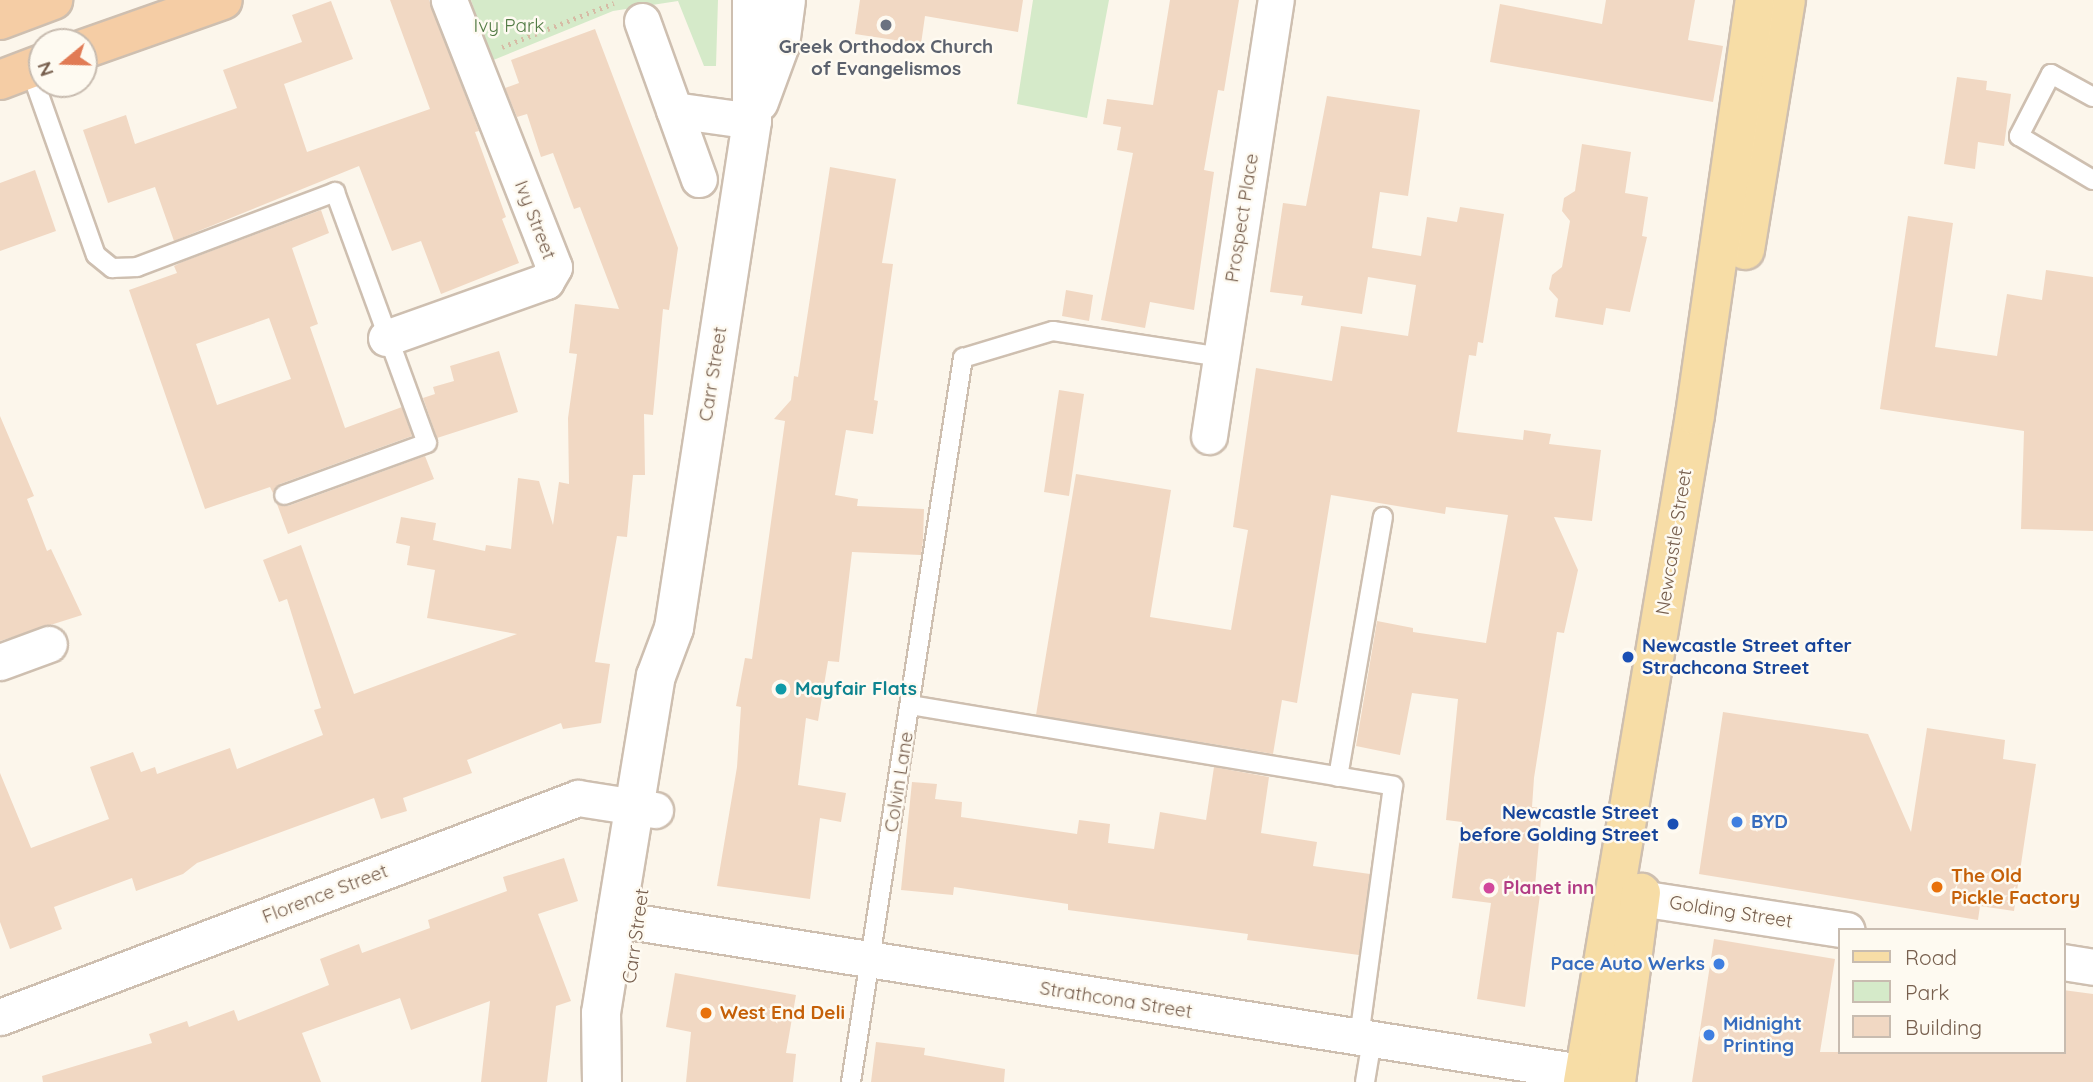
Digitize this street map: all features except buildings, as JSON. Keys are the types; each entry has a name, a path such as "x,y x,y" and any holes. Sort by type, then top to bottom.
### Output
{"highway":[{"path":"0,20 53,0"},
{"path":"98,45 223,0"}],"main road":[{"name":"Newcastle Street","path":"1600,1079 1755,0"},
{"name":"Newcastle Street","path":"1628,894 1786,0"}],"street":[{"name":"Ivy Street","path":"386,338 546,281 554,267 449,0"},
{"name":"Carr Street","path":"603,1078 601,1013 627,921 644,808 656,676 674,628 752,121 752,0"},
{"name":"Carr Street","path":"752,121 780,45 786,0"},
{"name":"Prospect Place","path":"1209,436 1276,0"},
{"path":"628,12 674,110 699,179"},
{"path":"674,110 752,121"},
{"path":"0,662 49,645"},
{"name":"Florence Street","path":"0,1017 579,798 644,808"},
{"name":"Golding Street","path":"1628,894 1838,929"},
{"name":"Strathcona Street","path":"627,921 1600,1079"},
{"path":"2065,962 2093,967"}],"lane":[{"path":"24,71 96,255 112,268 137,267 335,192 386,338 427,443 285,495"},
{"path":"2093,97 2051,74 2019,136 2093,180"},
{"name":"Colvin Lane","path":"850,1082 872,962 963,358 1053,331 1221,357"},
{"path":"1338,777 1383,517"},
{"path":"911,705 1393,786 1366,1039 1365,1082"}],"path":[{"path":"472,59 628,12"}],"green space":[{"name":"Ivy Park","path":"471,0 718,0 716,66 704,66 678,1 613,11 491,61"},
{"path":"1033,0 1109,0 1087,118 1017,104"}],"place":[{"name":"Greek Orthodox Church of Evangelismos","path":"886,25"},
{"name":"Newcastle Street after Strachcona Street","path":"1628,657"},
{"name":"Mayfair Flats","path":"781,689"},
{"name":"BYD","path":"1737,822"},
{"name":"Newcastle Street before Golding Street","path":"1673,824"},
{"name":"The Old Pickle Factory","path":"1937,887"},
{"name":"Planet inn","path":"1489,888"},
{"name":"Pace Auto Werks","path":"1719,964"},
{"name":"West End Deli","path":"706,1013"},
{"name":"Midnight Printing","path":"1709,1035"}]}
